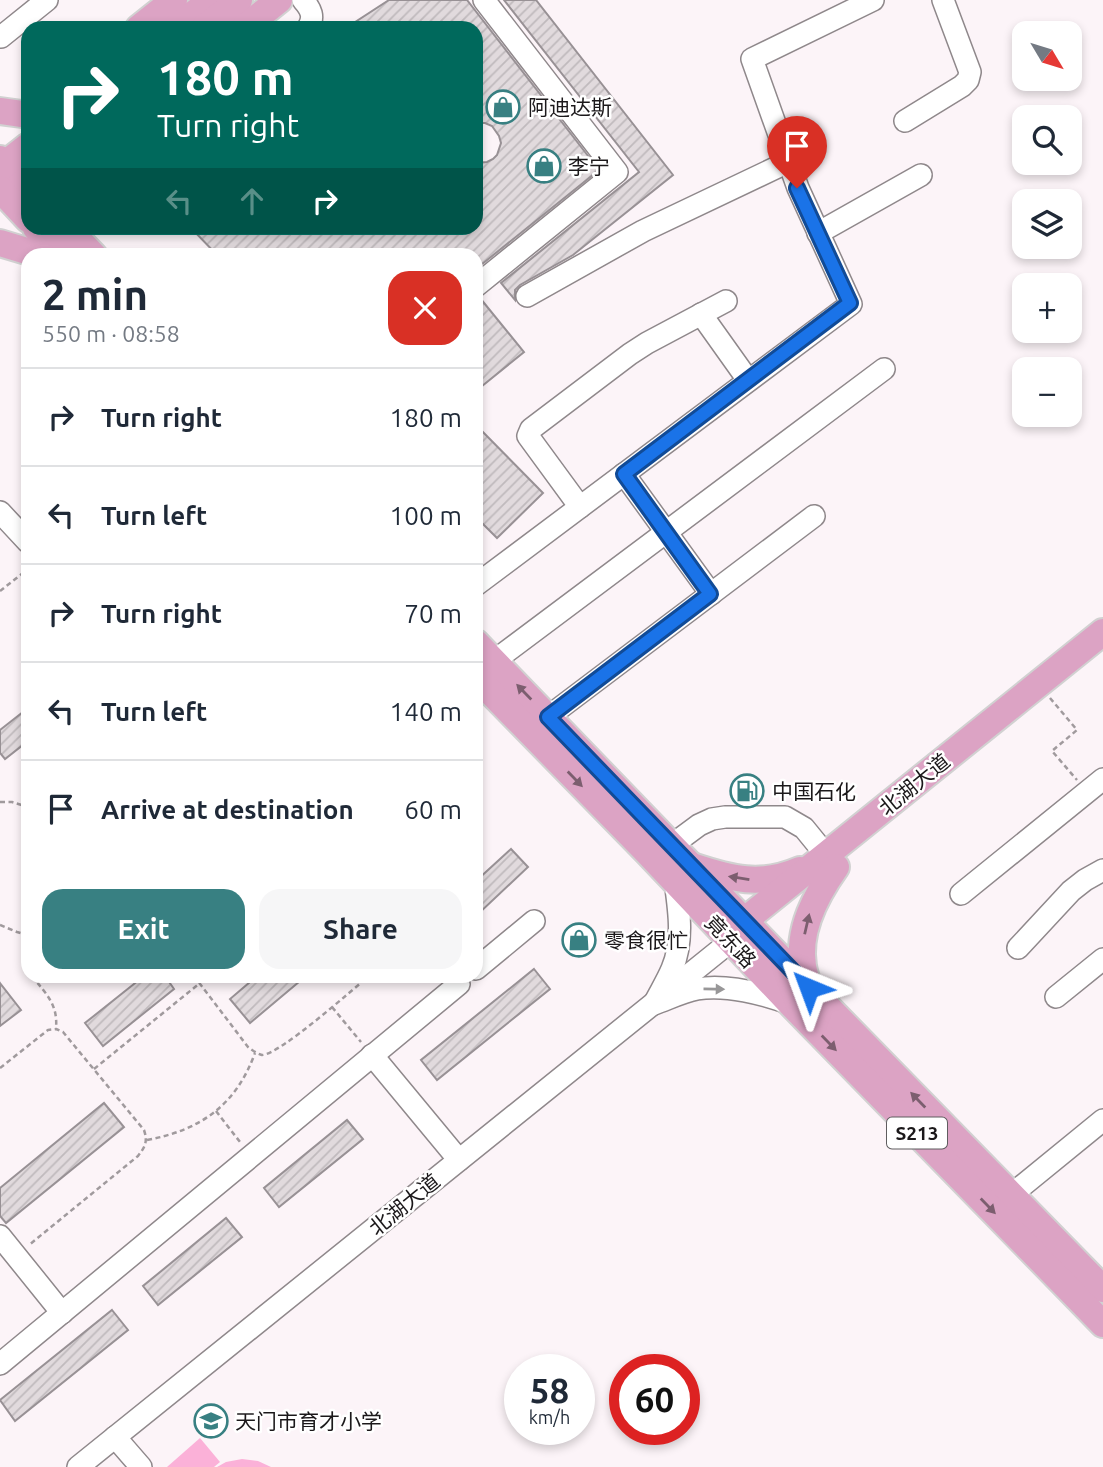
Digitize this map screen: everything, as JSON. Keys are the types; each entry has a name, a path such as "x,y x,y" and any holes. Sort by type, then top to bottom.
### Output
{"main road":[{"path":"148,21 174,0"},
{"path":"185,21 211,0"},
{"path":"213,21 239,0"},
{"path":"253,21 279,0"},
{"path":"0,111 21,114"},
{"path":"21,157 9,177 21,204"},
{"path":"53,235 81,247"},
{"path":"0,243 21,249"},
{"name":"北湖大道","path":"744,931 1103,632"},
{"name":"北湖大道","path":"831,861 1103,651"},
{"name":"竟东路","path":"483,661 548,717 672,845 683,874"},
{"name":"竟东路","path":"483,661 683,874 744,931 800,996 1103,1324"},
{"path":"683,874 711,872 746,880 764,880 785,877 831,861"},
{"path":"800,996 802,948 808,915 831,861"},
{"name":"竟东路","path":"800,996 1011,1195 1103,1289"}],"street":[{"path":"0,36 47,0"},
{"path":"303,0 311,10 312,21"},
{"path":"483,280 617,172 484,0"},
{"path":"483,580 850,303 797,188 752,59 873,0"},
{"path":"905,121 968,80 970,72 943,0"},
{"path":"527,296 643,231 788,162"},
{"path":"818,233 921,175"},
{"path":"580,507 528,436 531,429 647,342 726,301"},
{"path":"701,314 748,380"},
{"path":"483,659 666,532 884,369"},
{"path":"624,474 710,594"},
{"path":"0,512 21,534"},
{"path":"548,717 814,516"},
{"path":"961,894 1095,786"},
{"path":"672,845 712,819 785,817 804,828 831,861"},
{"path":"1018,948 1071,891 1103,870"},
{"path":"654,1004 673,968 678,949 683,874"},
{"path":"483,963 534,921"},
{"name":"北湖大道","path":"78,1467 744,931"},
{"path":"1056,997 1103,959"},
{"path":"0,1364 372,1055 454,983"},
{"path":"654,1004 698,989 716,988 770,997 800,996"},
{"path":"372,1055 459,1160"},
{"path":"1011,1195 1103,1121"},
{"path":"0,1236 62,1313"},
{"path":"115,1437 141,1467"}],"path":[{"path":"0,591 21,574"},
{"path":"1048,695 1077,730 1052,751 1095,786"},
{"path":"0,802 21,805"},
{"path":"0,925 21,933"},
{"path":"37,983 53,1004 57,1014 56,1029"},
{"path":"94,1069 200,984 248,1047 262,1055 281,1048 360,983"},
{"path":"332,1006 372,1055"},
{"path":"0,1068 48,1030 63,1032 144,1130 147,1140 145,1148 138,1156 16,1256"},
{"path":"147,1140 191,1127 216,1111 235,1092 255,1053"},
{"path":"216,1111 251,1156"}],"shaded area":[{"path":"200,1438 220,1462 214,1467 167,1467"},
{"path":"242,1459 258,1461 271,1467 217,1467"}],"building":[{"path":"389,0 467,0 599,170 483,263 483,248 210,248 198,235 483,235 483,162 497,155 501,143 492,126 483,123 483,21 357,21"},
{"path":"504,0 536,0 673,175 573,255 520,285 515,290 515,300 501,283 639,172"},
{"path":"483,302 524,352 483,385"},
{"path":"483,432 543,493 497,538 483,524"},
{"path":"21,714 21,746 5,759 0,753 0,730"},
{"path":"511,849 528,867 483,909 483,875"},
{"path":"534,969 550,989 437,1080 421,1060"},
{"path":"0,983 21,1010 0,1026"},
{"path":"135,983 170,983 174,989 103,1046 85,1023"},
{"path":"249,983 298,983 250,1023 230,999"},
{"path":"104,1103 124,1127 6,1223 0,1216 0,1188"},
{"path":"347,1120 363,1139 279,1207 264,1188"},
{"path":"226,1218 242,1237 158,1305 143,1286"},
{"path":"112,1310 128,1330 15,1421 0,1400"}],"place":[{"name":"阿迪达斯","path":"503,107"},
{"name":"李宁","path":"544,166"},
{"name":"中国石化","path":"747,791"},
{"name":"零食很忙","path":"579,940"},
{"name":"天门市育才小学","path":"211,1421"}],"route":[{"path":"797,188 850,303 624,474 710,594 548,717 809,988"}]}
